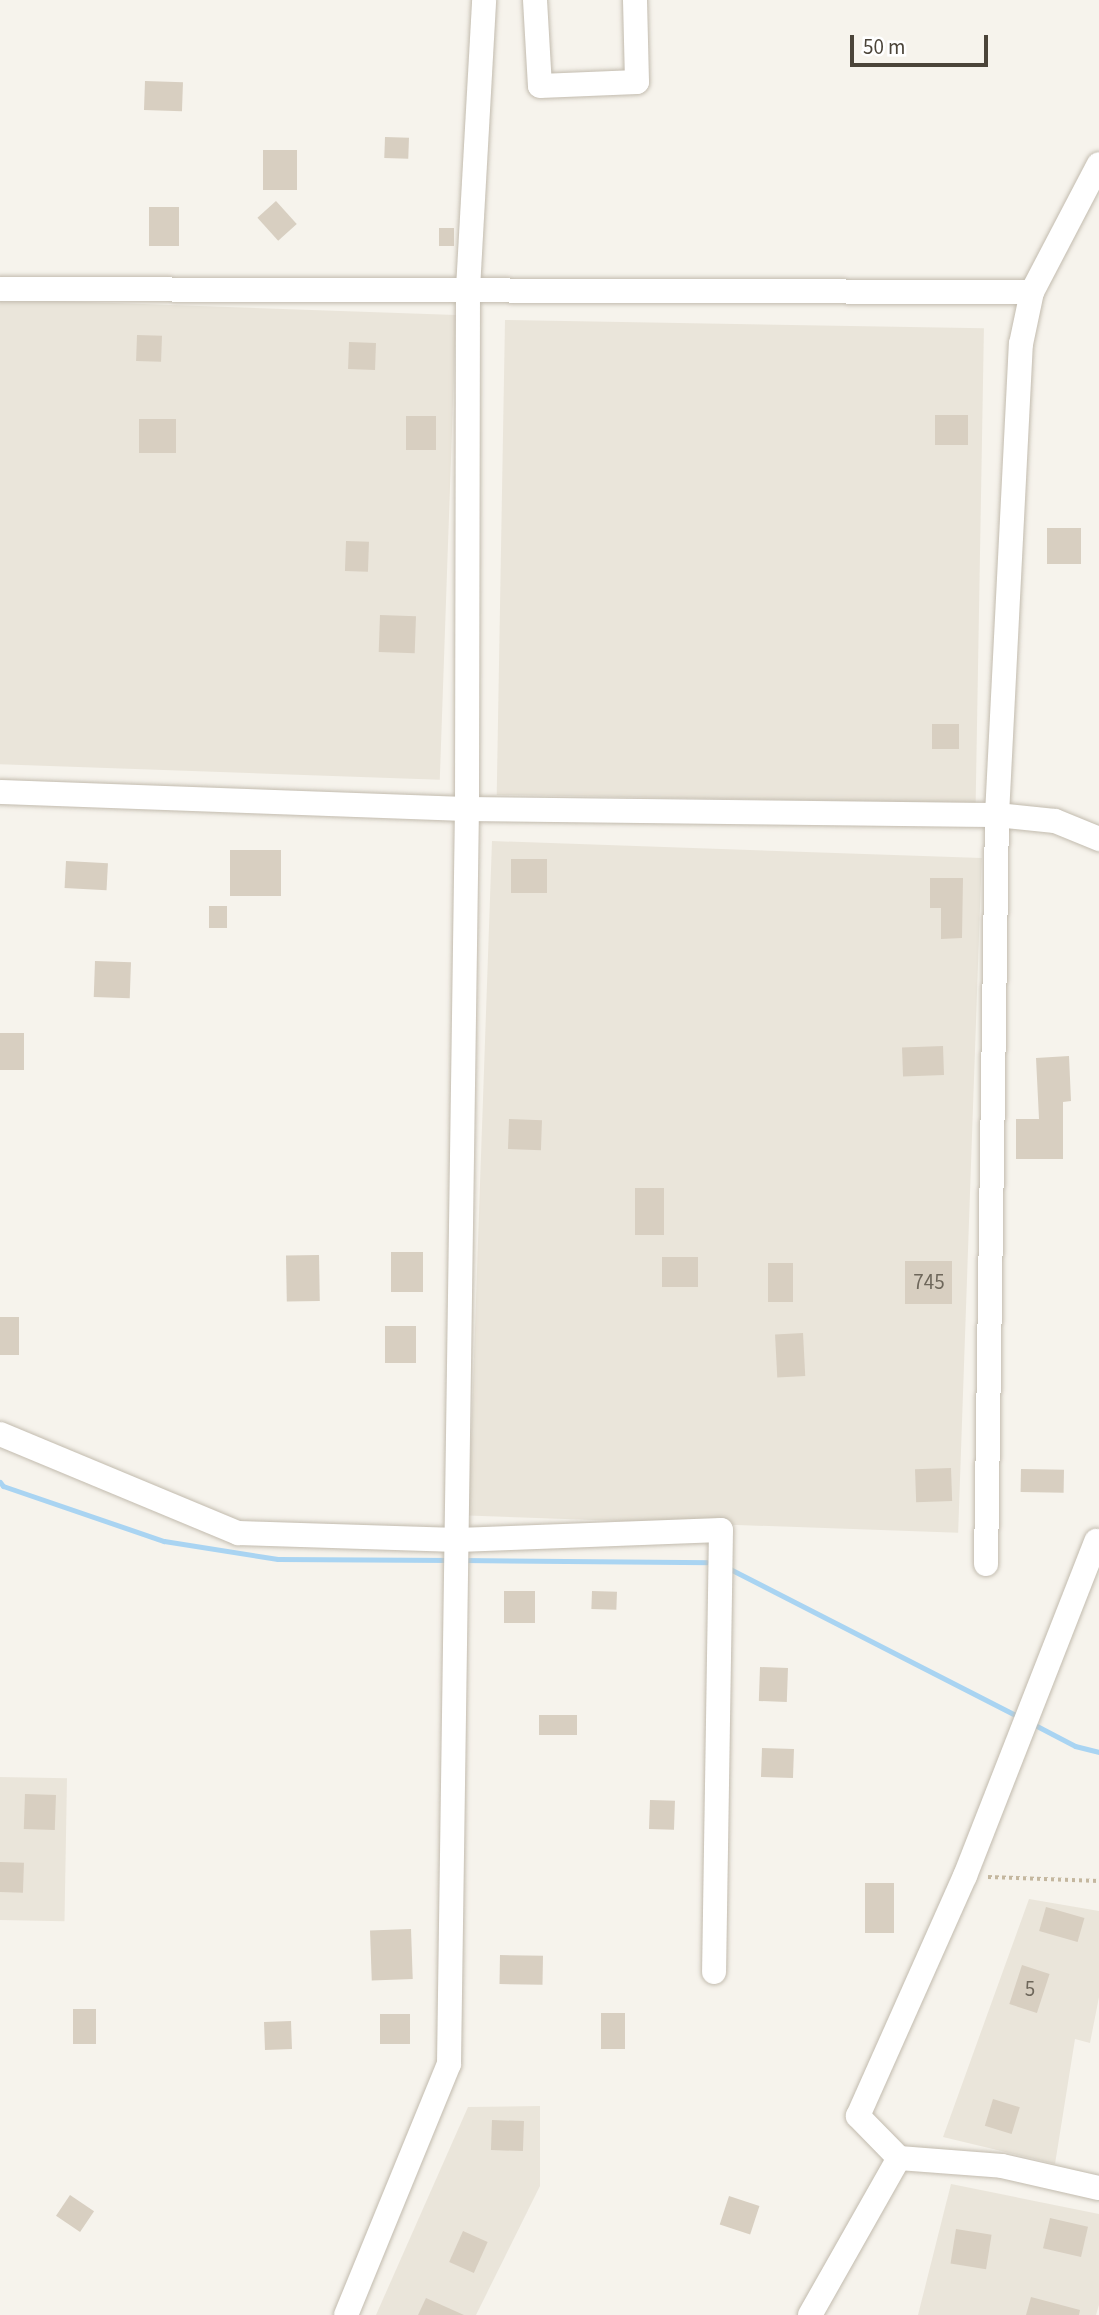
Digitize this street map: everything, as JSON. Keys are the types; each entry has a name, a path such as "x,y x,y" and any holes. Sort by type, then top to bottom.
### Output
{"street":[{"path":"346,2315 449,2064 467,809 468,289 484,0"},
{"path":"535,0 540,86 638,82 635,0"},
{"path":"986,1564 997,815 1021,344 1032,292 1099,164"},
{"path":"0,289 1032,292"},
{"path":"0,792 467,809 997,815 1055,821 1099,839"},
{"path":"0,1434 238,1534 458,1540 721,1530 714,1972"},
{"path":"1096,1541 965,1876 858,2116 899,2158 1002,2166 1099,2188"},
{"path":"810,2315 899,2158"}],"path":[{"path":"965,1876 1099,1881"}],"shaded area":[{"path":"0,299 456,315 440,780 0,764"},
{"path":"505,320 984,328 976,803 497,795"},
{"path":"492,841 982,858 958,1533 468,1516"},
{"path":"0,1777 67,1778 64,1921 0,1920"},
{"path":"1029,1899 1099,1911 1099,1997 1090,2043 1075,2039 1055,2164 943,2137"},
{"path":"540,2106 540,2186 476,2315 376,2315 468,2107"},
{"path":"951,2184 1099,2214 1099,2305 1096,2315 918,2315"}],"building":[{"path":"145,81 183,82 182,111 144,110"},
{"path":"385,137 409,138 408,159 384,158"},
{"path":"263,150 297,150 297,190 263,190"},
{"path":"276,201 297,224 278,241 257,218"},
{"path":"149,207 179,207 179,246 149,246"},
{"path":"439,228 454,228 454,246 439,246"},
{"path":"137,335 162,336 161,362 136,361"},
{"path":"349,342 376,343 375,370 348,369"},
{"path":"935,415 968,415 968,445 935,445"},
{"path":"406,416 436,416 436,450 406,450"},
{"path":"139,419 176,419 176,453 139,453"},
{"path":"1047,528 1081,528 1081,564 1047,564"},
{"path":"346,541 369,542 368,572 345,571"},
{"path":"380,615 416,616 415,653 379,652"},
{"path":"932,724 959,724 959,749 932,749"},
{"path":"230,850 281,850 281,896 230,896"},
{"path":"511,859 547,859 547,893 511,893"},
{"path":"66,861 108,863 107,890 65,888"},
{"path":"930,878 963,878 962,938 941,939 941,908 930,908"},
{"path":"209,906 227,906 227,928 209,928"},
{"path":"95,961 131,962 130,998 94,997"},
{"path":"0,1033 24,1033 24,1070 0,1070"},
{"path":"943,1046 944,1075 903,1076 902,1047"},
{"path":"1069,1056 1071,1101 1063,1102 1063,1159 1016,1159 1016,1119 1039,1119 1036,1058"},
{"path":"509,1119 542,1120 541,1150 508,1149"},
{"path":"635,1188 664,1188 664,1235 635,1235"},
{"path":"391,1252 423,1252 423,1292 391,1292"},
{"path":"319,1255 320,1301 287,1302 286,1256"},
{"path":"662,1257 698,1257 698,1287 662,1287"},
{"path":"905,1261 952,1261 952,1304 905,1304"},
{"path":"768,1263 793,1263 793,1302 768,1302"},
{"path":"0,1317 19,1317 19,1355 0,1355"},
{"path":"385,1326 416,1326 416,1363 385,1363"},
{"path":"803,1333 805,1376 777,1377 775,1334"},
{"path":"951,1468 952,1501 916,1502 915,1469"},
{"path":"1021,1469 1064,1470 1064,1493 1021,1492"},
{"path":"504,1591 535,1591 535,1623 504,1623"},
{"path":"592,1591 617,1592 616,1610 591,1609"},
{"path":"760,1667 788,1668 787,1702 759,1701"},
{"path":"539,1715 577,1715 577,1735 539,1735"},
{"path":"762,1748 794,1749 793,1778 761,1777"},
{"path":"25,1794 56,1795 55,1830 24,1829"},
{"path":"650,1800 675,1801 674,1830 649,1829"},
{"path":"0,1862 24,1863 23,1893 0,1892"},
{"path":"865,1883 894,1883 894,1933 865,1933"},
{"path":"1046,1907 1084,1918 1078,1942 1039,1931"},
{"path":"411,1929 413,1979 372,1980 370,1930"},
{"path":"500,1955 543,1956 542,1985 499,1984"},
{"path":"1022,1965 1050,1974 1037,2013 1009,2004"},
{"path":"73,2009 96,2009 96,2044 73,2044"},
{"path":"601,2013 625,2013 625,2049 601,2049"},
{"path":"380,2014 410,2014 410,2044 380,2044"},
{"path":"291,2021 292,2049 265,2050 264,2022"},
{"path":"993,2099 1020,2107 1012,2134 985,2126"},
{"path":"492,2120 524,2121 523,2151 491,2150"},
{"path":"70,2195 94,2211 80,2232 56,2216"},
{"path":"729,2196 759,2206 750,2234 720,2225"},
{"path":"1050,2218 1088,2227 1081,2257 1043,2248"},
{"path":"956,2229 992,2235 986,2269 951,2264"},
{"path":"463,2231 488,2242 474,2273 449,2262"},
{"path":"1031,2297 1080,2310 1079,2315 1026,2315"},
{"path":"426,2298 464,2315 418,2315"}],"waterway":[{"path":"0,1482 3,1486 164,1541 278,1559 450,1560"},
{"path":"463,1560 712,1562"},
{"path":"728,1568 1021,1718"},
{"path":"1033,1724 1075,1746 1099,1752"}]}
